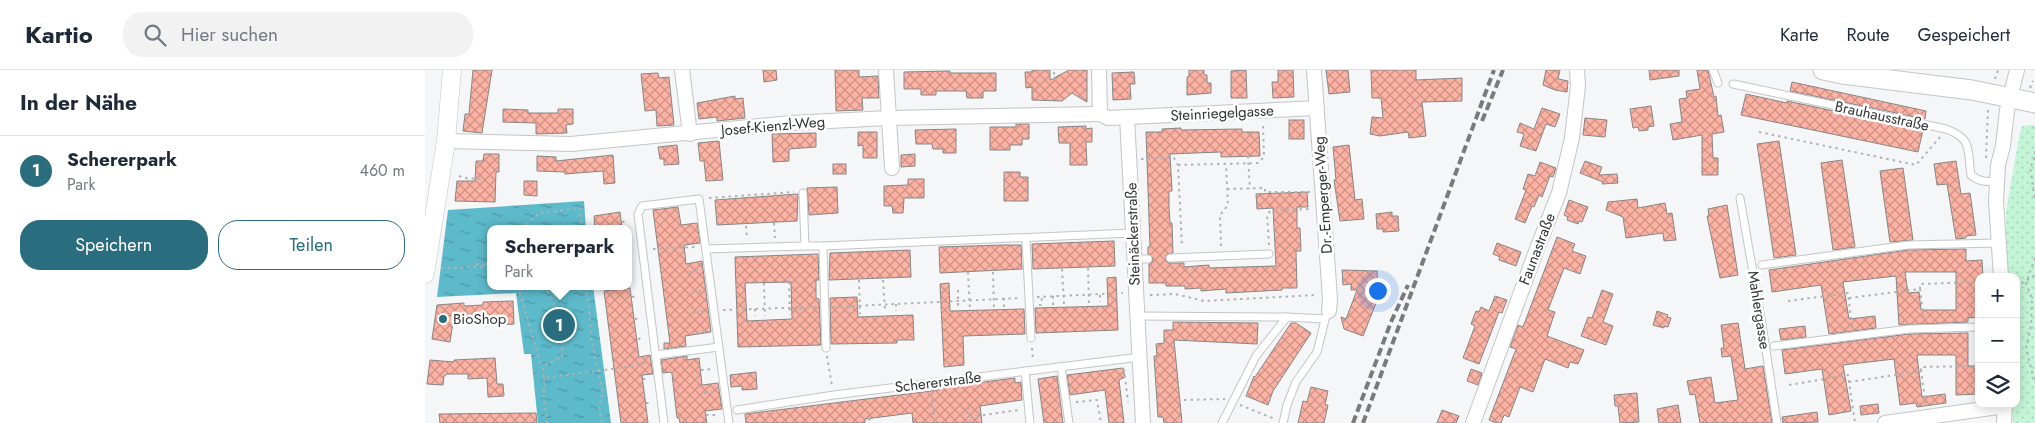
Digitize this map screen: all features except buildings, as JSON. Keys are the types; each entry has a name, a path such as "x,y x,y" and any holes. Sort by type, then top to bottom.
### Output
{"main road":[{"path":"1823,70 2010,97 2032,96"}],"street":[{"path":"432,271 452,70"},
{"path":"682,70 690,134"},
{"path":"886,70 892,168"},
{"path":"1099,70 1100,114 1108,118 1127,117"},
{"name":"Dr.-Emperger-Weg","path":"1314,70 1330,295 1326,315"},
{"name":"Faunastraße","path":"1473,423 1537,246 1559,194 1572,138 1578,86 1577,70"},
{"path":"2001,273 1996,201 1992,181 2003,146 2006,115 2017,70"},
{"name":"Steinriegelgasse","path":"1127,117 1317,108"},
{"name":"Josef-Kienzl-Weg","path":"446,141 571,144 791,123 888,118 1100,114"},
{"name":"Steinäckerstraße","path":"1127,117 1131,160 1132,233 1143,423"},
{"path":"1885,423 1986,408"},
{"path":"2004,423 2005,408"}],"lane":[{"path":"1713,70 1718,83"},
{"name":"Brauhausstraße","path":"1733,84 1946,129 1961,134 1967,141 1971,175 1976,179 1992,181"},
{"path":"803,193 805,246"},
{"name":"Mahlergasse","path":"1740,198 1777,423"},
{"path":"664,423 637,214 642,206 699,199 729,423"},
{"path":"706,248 1026,239 1132,233"},
{"path":"1026,239 1031,338"},
{"path":"1762,266 1908,245 2000,243"},
{"path":"823,246 826,348"},
{"path":"1170,258 1269,254"},
{"path":"1134,259 1148,258"},
{"path":"1136,316 1287,317 1326,315"},
{"name":"Dr.-Emperger-Weg","path":"1283,423 1287,405 1296,382 1317,352 1326,315"},
{"path":"1222,423 1256,356 1287,317"},
{"path":"1774,346 1925,328 1975,327"},
{"path":"656,358 719,347"},
{"name":"Schererstraße","path":"737,410 834,395 1139,357"},
{"path":"1061,367 1069,423"},
{"path":"1025,371 1030,423"}],"path":[{"path":"1052,79 1054,79 1053,70"},
{"path":"1994,81 1998,70"},
{"path":"2029,79 2034,81 2032,96"},
{"path":"1988,108 1992,181"},
{"path":"1178,165 1258,163 1264,157 1263,111"},
{"path":"1759,132 1917,165 1946,129"},
{"path":"2035,151 2034,161 2029,167 2035,201"},
{"path":"1248,156 1250,189"},
{"path":"1131,160 1174,158 1178,165 1182,257"},
{"path":"1221,256 1220,216 1228,205 1226,164"},
{"path":"459,176 481,179 482,181"},
{"path":"1227,189 1265,188 1265,192 1323,191"},
{"path":"699,199 803,193"},
{"path":"525,225 539,212 580,208 582,225"},
{"path":"1269,254 1267,215 1271,210 1325,208"},
{"path":"774,223 776,247"},
{"path":"746,226 748,248"},
{"path":"642,249 706,248"},
{"path":"2035,258 2030,277 2026,283 2032,299 2031,326 2026,348 2035,384"},
{"path":"475,264 485,265"},
{"path":"432,271 485,265"},
{"path":"1088,268 1089,303"},
{"path":"1062,269 1064,304"},
{"path":"968,272 970,311"},
{"path":"993,272 994,310"},
{"path":"2020,284 2035,275"},
{"path":"859,280 860,314"},
{"path":"883,280 885,311"},
{"path":"789,282 790,316"},
{"path":"1925,328 1920,284 1975,282"},
{"path":"764,283 765,316"},
{"path":"1849,298 1920,289"},
{"path":"519,290 531,334 543,366 546,390 543,391 547,423"},
{"path":"543,366 562,357 563,340 553,301 546,290"},
{"path":"586,290 589,306 591,340 603,393 599,407 602,423"},
{"path":"958,290 958,308"},
{"path":"1788,301 1848,293 1853,336"},
{"path":"896,311 895,304 1100,294 1175,294 1204,301 1330,295"},
{"path":"1100,294 1100,302"},
{"path":"1053,296 1053,305"},
{"path":"1004,298 1004,308"},
{"path":"849,306 850,314"},
{"path":"800,308 801,315"},
{"path":"755,309 755,316"},
{"path":"1031,338 1034,370"},
{"path":"826,348 834,395"},
{"path":"544,378 634,366 656,358"},
{"path":"1123,359 1129,410"},
{"path":"1927,417 1921,367 1975,366"},
{"path":"701,370 721,368"},
{"path":"1849,382 1921,371"},
{"path":"1789,385 1848,375 1855,423"},
{"path":"929,383 935,423"},
{"path":"704,393 725,391"},
{"path":"1066,403 1097,400 1101,423"},
{"path":"968,407 970,423"},
{"path":"969,417 1029,409"},
{"path":"706,416 728,414"},
{"path":"869,418 870,423"}],"green space":[{"path":"2035,125 2035,423 2013,423 2012,408 2020,408 2020,273 2007,273 2006,212 2022,126"}],"water":[{"path":"584,201 586,225 487,225 487,290 594,290 611,423 538,423 531,354 524,354 516,293 437,297 448,210"}],"railway":[{"path":"1363,423 1494,70"},
{"path":"1482,121 1503,70"},
{"path":"1353,423 1391,322 1408,285"}],"place":[{"name":"BioShop","path":"443,319"},
{"name":"Schererpark","path":"559,325"}]}
